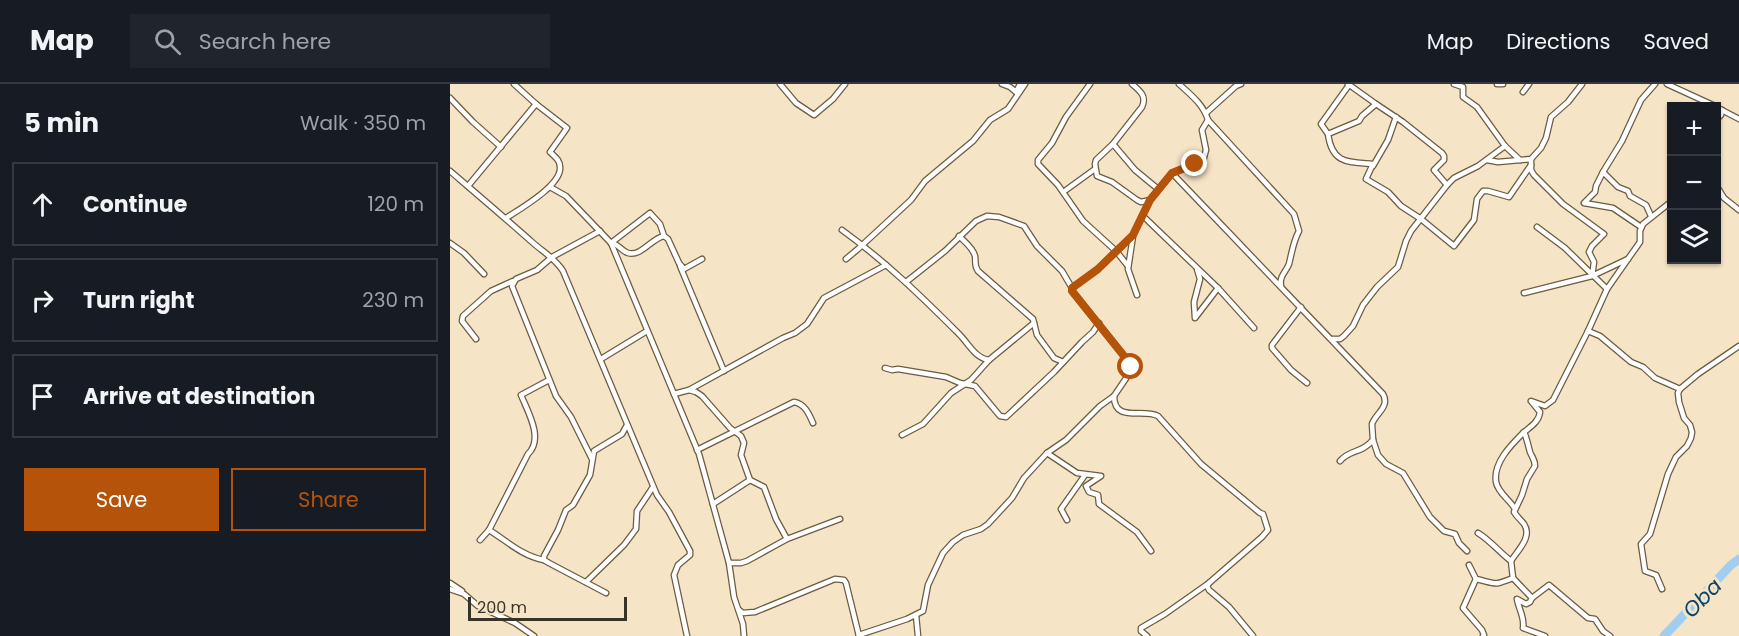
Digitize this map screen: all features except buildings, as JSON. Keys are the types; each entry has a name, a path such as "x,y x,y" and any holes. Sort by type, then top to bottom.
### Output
{"street":[{"path":"507,218 550,187 558,177 559,161 550,152 567,128 536,105 514,84"},
{"path":"780,84 796,103 814,115 833,99 845,84"},
{"path":"1002,84 1011,87 1016,92 1023,84"},
{"path":"846,259 911,200 925,181 973,141 990,120 1008,109 1023,84"},
{"path":"1090,84 1066,117 1052,143 1038,160 1038,164 1054,181 1083,221 1116,250 1128,266 1137,295"},
{"path":"1132,84 1141,92 1144,101 1142,107 1113,144 1096,160 1095,169 1097,176 1112,182 1137,200 1141,202 1150,200"},
{"path":"1179,84 1199,102 1208,120 1294,214 1299,231 1294,241 1289,264 1280,280 1281,286"},
{"path":"1206,112 1241,84"},
{"path":"1366,179 1373,164 1344,161 1337,157 1328,134 1321,124 1348,84 1415,131 1444,156 1444,160 1434,170 1447,185"},
{"path":"1454,84 1463,87 1462,97 1477,107 1505,146 1520,161"},
{"path":"1497,84 1503,84"},
{"path":"1523,92 1529,84"},
{"path":"1641,228 1613,208 1584,204 1595,192 1641,100 1655,84"},
{"path":"1667,84 1705,102"},
{"path":"1366,179 1388,192 1401,206 1454,246 1474,220 1477,199 1483,191 1488,190 1509,197 1542,148 1551,117 1568,102 1579,85"},
{"path":"450,98 501,147"},
{"path":"1328,134 1359,121 1376,104"},
{"path":"468,186 536,105"},
{"path":"1721,116 1722,110 1739,119"},
{"path":"1366,179 1388,140 1396,117"},
{"path":"1128,266 1133,235 1150,200 1172,173 1203,161 1206,150 1202,130 1208,120"},
{"path":"1113,144 1135,170 1158,189"},
{"path":"1332,339 1340,339 1350,331 1363,305 1377,287 1398,267 1406,241 1447,185 1454,178 1468,172 1505,146"},
{"path":"1486,160 1531,162"},
{"path":"1531,162 1534,175 1563,204 1604,234 1589,252 1594,262 1592,276"},
{"path":"1066,190 1095,169"},
{"path":"450,171 558,262 563,271 653,487 690,551 690,555 678,565 674,575 687,636"},
{"path":"1603,172 1618,187 1628,191 1630,196 1646,205 1651,216"},
{"path":"1172,173 1332,339 1386,399 1385,405 1371,424 1378,455 1386,464 1403,473 1430,517 1444,531 1455,534 1459,543 1467,551"},
{"path":"550,187 566,196 611,243 697,450 729,563 734,597 743,624 744,636"},
{"path":"1721,193 1739,210"},
{"path":"1532,598 1513,578 1511,561 1525,541 1527,532 1496,481 1500,462 1539,417 1540,412 1531,401 1545,406 1553,400 1608,289 1640,242 1641,228 1651,216 1667,204"},
{"path":"611,243 650,213 660,224 679,263 724,372"},
{"path":"739,610 743,613 755,612 840,579 846,583 859,635 923,611 928,585 943,553 963,535 988,524 1012,498 1021,482 1047,453 1066,440 1100,406 1114,396 1131,371 1128,361 1072,291 1062,271 1037,246 1024,226 999,217 987,216 976,221 945,251 906,282"},
{"path":"1143,216 1218,288 1254,328"},
{"path":"1537,227 1565,248 1608,289"},
{"path":"842,230 906,282 978,356 989,360"},
{"path":"476,339 462,321 463,316 491,291 537,270 552,257 600,231"},
{"path":"1072,288 1098,269 1133,235"},
{"path":"611,243 616,243 625,252 633,254 658,237 664,236"},
{"path":"960,236 971,247 978,271 1033,319 1036,335 1054,358 1063,362"},
{"path":"450,243 464,253 484,274"},
{"path":"679,263 684,269 702,259"},
{"path":"1524,293 1592,276 1628,260"},
{"path":"674,394 688,390 724,372 795,333 807,324 824,298 886,265"},
{"path":"1197,268 1200,279 1194,302 1195,318 1218,288"},
{"path":"513,281 512,290 555,396 571,417 592,459"},
{"path":"1301,307 1272,348 1291,370 1307,383"},
{"path":"902,435 923,424 951,393 966,384 989,360 1034,323"},
{"path":"885,368 946,377 975,386 1000,416 1006,417 1054,372 1099,323"},
{"path":"601,359 647,331"},
{"path":"1588,331 1600,336 1631,362 1643,367 1655,378 1680,388"},
{"path":"1662,589 1656,575 1646,571 1641,544 1650,534 1668,474 1676,457 1687,446 1691,438 1690,425 1684,418 1678,393 1680,388 1698,374 1739,346"},
{"path":"480,540 489,530 535,441 531,418 521,395 549,380"},
{"path":"688,390 702,396 743,440 744,447 741,455 750,480 765,488 776,519 787,539"},
{"path":"1114,396 1117,408 1124,412 1153,413 1158,416 1201,464 1263,514 1268,530 1209,583 1141,628 1147,636"},
{"path":"697,450 794,402 806,409 813,423"},
{"path":"544,560 566,510 573,505 590,476 594,451 622,434 627,424"},
{"path":"1515,509 1535,466 1530,444 1524,432"},
{"path":"1340,461 1346,454 1365,448 1373,440"},
{"path":"1047,453 1070,470 1085,475 1101,476 1086,486 1089,492 1098,495 1100,504 1137,532 1151,551"},
{"path":"1067,520 1061,508 1085,475"},
{"path":"713,504 750,480"},
{"path":"586,582 624,545 636,529 637,511 653,487"},
{"path":"729,563 747,561 787,539 840,519"},
{"path":"489,530 517,549 544,560 606,592"},
{"path":"1478,533 1489,539 1501,554 1511,561"},
{"path":"1469,566 1476,579 1493,585 1513,578"},
{"path":"1476,579 1463,608 1482,630 1483,636"},
{"path":"450,583 475,599 478,606"},
{"path":"1209,583 1207,586 1209,590 1229,608 1253,636"},
{"path":"1545,636 1523,628 1524,621 1517,599 1526,604 1549,585 1588,618 1598,621 1603,631 1610,636"},
{"path":"450,589 464,594 478,606 514,623 534,636"},
{"path":"916,615 918,636"}],"waterway":[{"name":"Oba","path":"1664,636 1739,559"}],"route":[{"path":"1131,367 1072,288 1098,269 1133,235 1150,200 1172,173 1195,164"}]}
